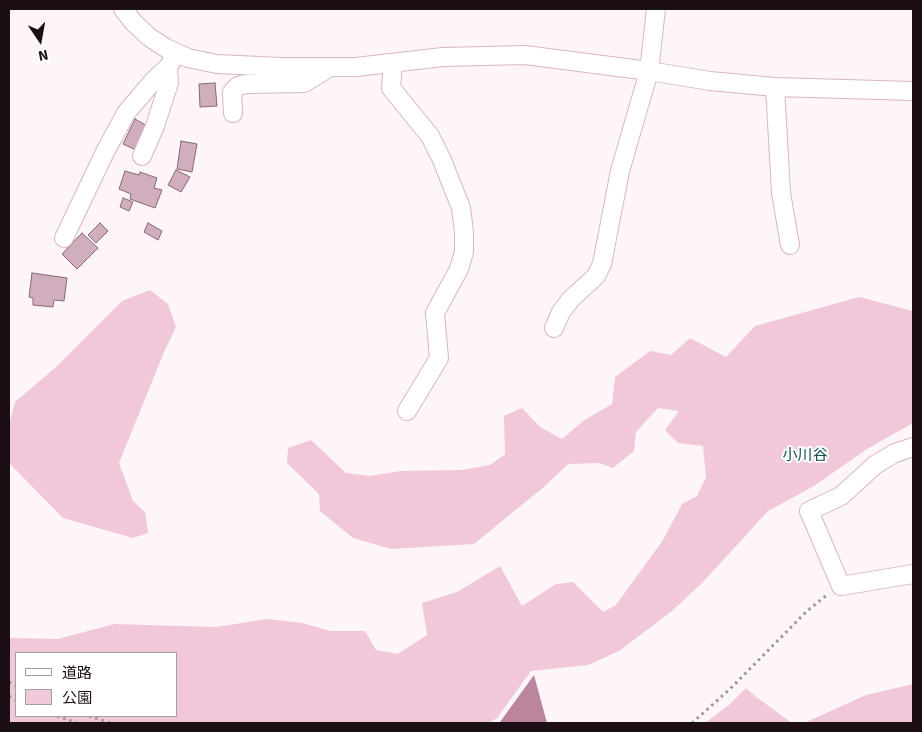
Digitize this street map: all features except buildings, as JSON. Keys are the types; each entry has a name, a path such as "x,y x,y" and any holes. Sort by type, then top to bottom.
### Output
{"street":[{"path":"123,9 173,60"},
{"path":"554,328 561,312 571,299 596,276 602,264 620,171 649,71 656,9"},
{"path":"64,238 126,113 173,60 188,58 217,64 281,67 356,67 443,57 525,55 710,81 775,87 913,91"},
{"path":"142,156 169,83 173,60"},
{"path":"393,63 392,88 430,136 442,160 461,208 464,232 464,252 459,270 435,313 439,358 406,411"},
{"path":"233,113 232,92 238,86 246,84 304,83 330,67"},
{"path":"775,87 781,193 790,245"},
{"path":"913,447 895,453 875,465 841,496 809,511 842,586 913,574"}],"path":[{"path":"692,723 730,689 812,606 842,586"},
{"path":"61,717 77,723"},
{"path":"92,717 110,723"}],"green space":[{"path":"150,290 168,304 176,327 119,463 133,501 145,512 148,533 133,538 63,518 9,463 9,425 15,402 56,367 122,301"},
{"path":"859,297 913,311 913,423 867,449 814,486 768,511 703,582 672,611 619,651 588,665 531,671 497,718 489,723 9,723 9,638 58,639 114,624 216,627 268,619 302,623 331,631 365,631 376,650 398,654 427,635 422,603 457,592 500,566 522,606 556,584 573,582 603,612 616,605 663,540 682,504 697,496 706,477 703,446 678,443 665,430 679,411 658,408 636,432 634,451 613,468 599,463 568,464 545,486 474,544 391,549 353,538 320,511 319,494 287,463 288,448 311,440 346,473 370,476 401,471 462,470 490,465 505,454 504,416 522,408 540,427 562,439 583,421 612,404 615,377 650,351 671,355 690,338 726,357 755,326"},
{"path":"913,684 913,723 804,723 866,695"},
{"path":"746,688 792,723 705,723 729,705"}],"shaded area":[{"path":"534,675 547,723 498,723 500,722"}],"district":[{"name":"小川谷","path":"805,456"}]}
